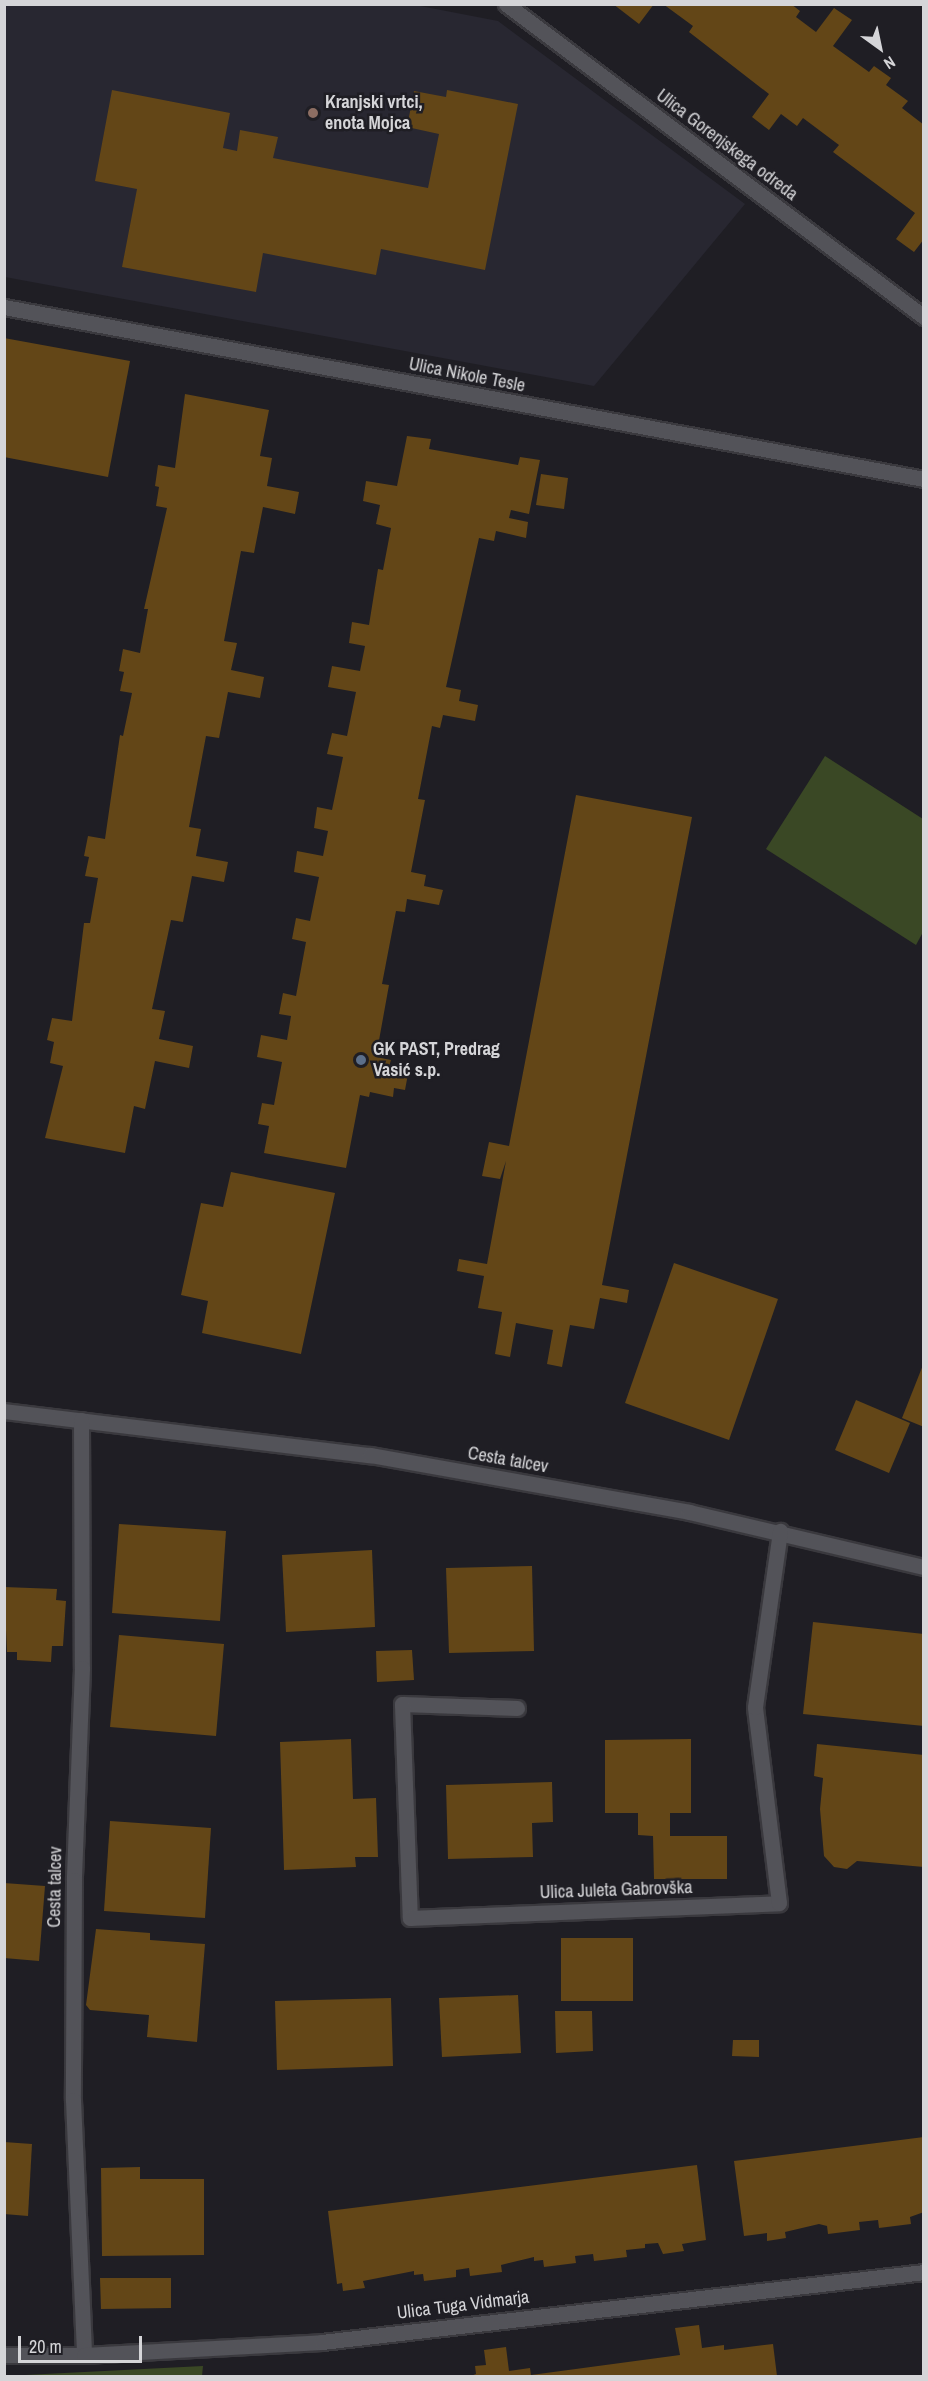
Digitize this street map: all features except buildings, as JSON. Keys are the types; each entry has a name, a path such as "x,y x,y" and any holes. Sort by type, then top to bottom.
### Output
{"street":[{"name":"Ulica Gorenjskega odreda","path":"506,4 924,317"},
{"name":"Ulica Nikole Tesle","path":"4,307 924,479"},
{"name":"Cesta talcev","path":"4,1411 370,1455 780,1531 924,1567"},
{"name":"Cesta talcev","path":"81,1420 82,1668 74,1880 73,2100 84,2355"},
{"name":"Ulica Juleta Gabrovška","path":"517,1708 402,1704 410,1918 779,1903 755,1707 780,1531"},
{"name":"Ulica Tuga Vidmarja","path":"4,2355 84,2355 322,2342 924,2272"}],"shaded area":[{"name":"Kranjski vrtci, enota Mojca","path":"410,4 498,21 745,204 594,386 5,277 4,5"}],"green space":[{"path":"825,756 923,819 923,932 916,945 766,849"},
{"path":"203,2366 202,2376 5,2376"}],"place":[{"name":"Kranjski vrtci, enota Mojca","path":"313,113"},
{"name":"GK PAST, Predrag Vasić s.p.","path":"361,1060"}]}
